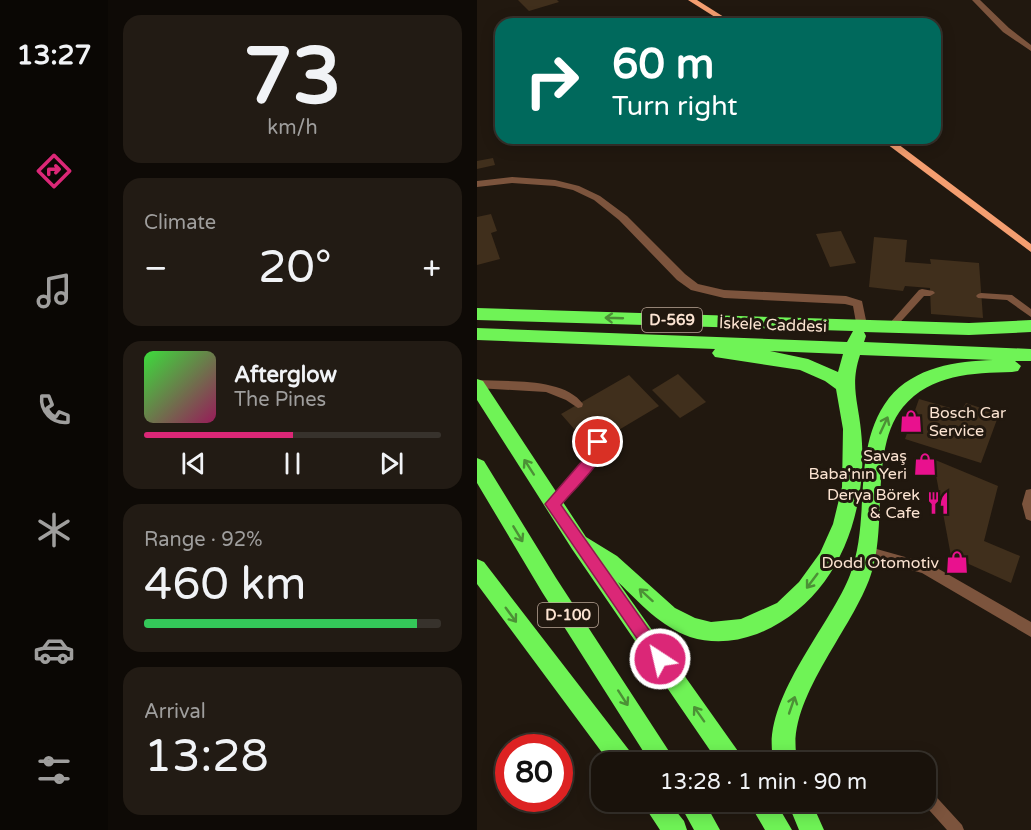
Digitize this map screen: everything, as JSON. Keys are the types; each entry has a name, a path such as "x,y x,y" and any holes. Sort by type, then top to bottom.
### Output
{"highway":[{"name":"İskele Caddesi","path":"479,314 969,329 1031,326"},
{"path":"579,543 610,561 669,617 694,628 725,632 754,626 781,613 800,597 827,561 841,533 849,506 854,476 852,429 845,386 848,360 861,325"},
{"name":"İskele Caddesi","path":"477,334 1031,355"},
{"path":"639,339 686,350 775,358 802,364 824,372 845,386"},
{"path":"786,752 786,720 799,684 842,612 862,572 878,437 894,406 920,381 946,371 976,366 1031,364"},
{"name":"D-100","path":"477,385 579,543 725,752"},
{"name":"D-100","path":"477,466 549,585 658,752"},
{"path":"477,568 532,644 616,752"},
{"path":"661,812 675,830"},
{"path":"697,812 708,830"},
{"path":"768,812 780,830"},
{"path":"804,812 812,830"}],"main road":[{"path":"692,0 721,18"},
{"path":"892,144 1031,249"}],"street":[{"path":"976,0 1006,30 1031,49"},
{"path":"477,184 512,180 555,183 576,188 597,198 623,218 681,277 695,287 724,294 846,300 858,304 861,325"},
{"path":"1031,494 1028,504 1031,514"},
{"path":"866,552 925,568 1031,630"}],"lane":[{"path":"892,326 922,292 930,293"},
{"path":"981,296 1009,297 1031,314"},
{"path":"477,385 554,390 574,398 578,404"},
{"path":"553,504 588,464 599,447 598,442"},
{"path":"936,807 957,830"}],"building":[{"path":"518,0 557,0 559,2 529,11"},
{"path":"493,158 495,165 477,169 477,161"},
{"path":"491,214 497,231 491,233 500,259 477,265 477,217"},
{"path":"841,231 856,263 830,267 816,234"},
{"path":"874,237 907,240 905,262 931,264 930,259 979,263 983,318 931,314 930,288 905,286 903,291 869,287"},
{"path":"678,374 706,402 680,418 652,390"},
{"path":"629,375 659,406 590,447 561,414"},
{"path":"919,399 961,411 966,403 999,414 981,463 905,439"},
{"path":"933,459 998,486 984,541 1020,556 1011,583 951,556"}],"place":[{"name":"Bosch Car Service","path":"911,421"},
{"name":"Savaş Baba'nın Yeri","path":"925,464"},
{"name":"Derya Börek & Cafe","path":"938,503"},
{"name":"Dodd Otomotiv","path":"957,562"}],"route":[{"path":"598,442 599,447 588,464 553,504 660,659"}]}
